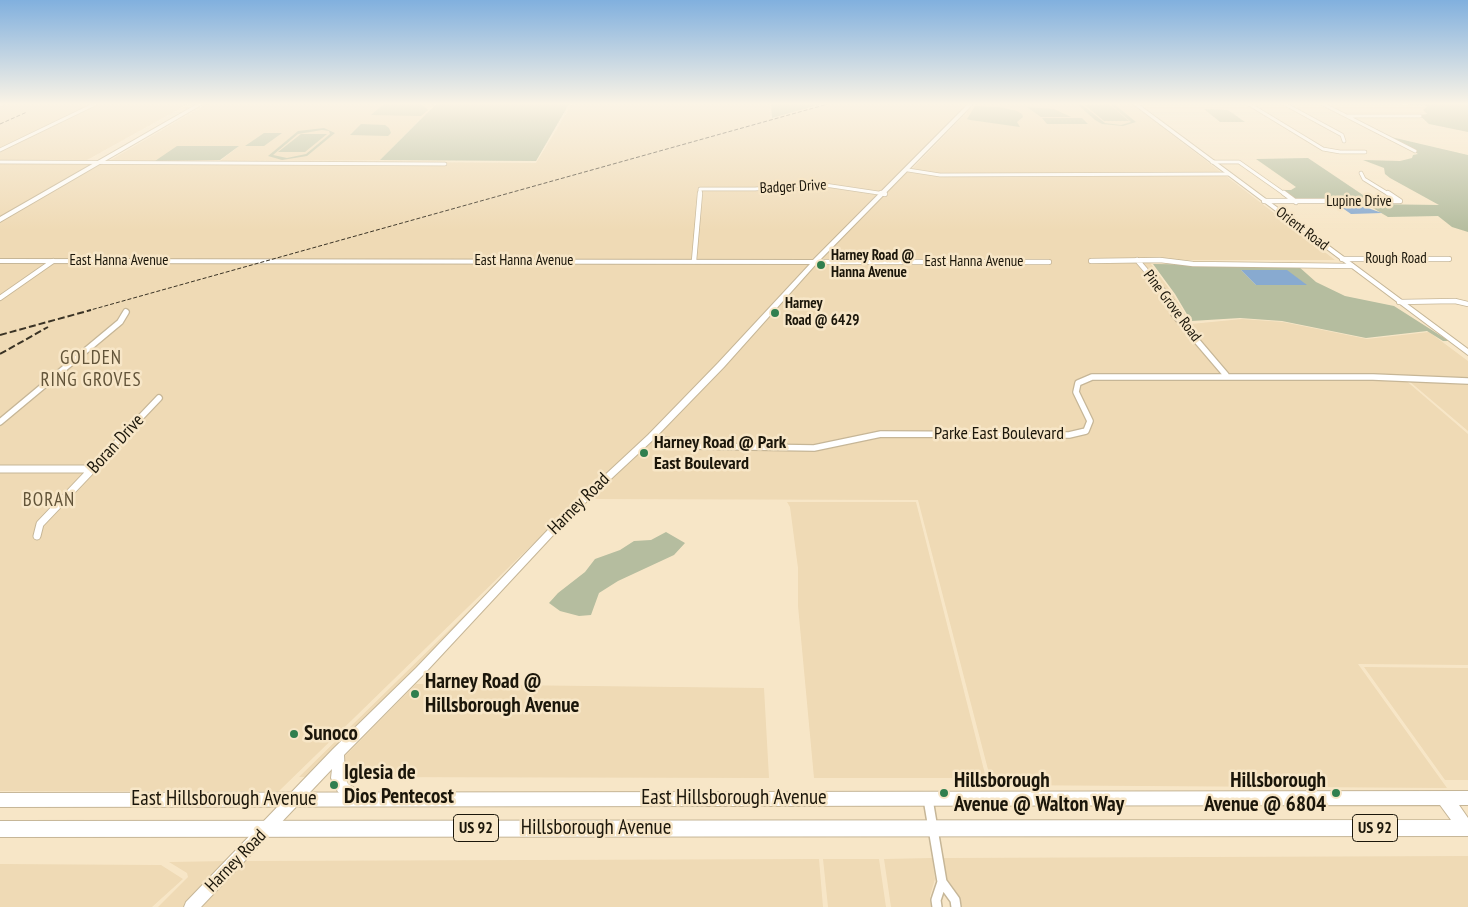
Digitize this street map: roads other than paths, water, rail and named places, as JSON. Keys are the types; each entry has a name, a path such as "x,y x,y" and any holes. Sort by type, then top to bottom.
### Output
{"main road":[{"path":"1,217 88,162 116,146"},
{"path":"1,217 128,146"},
{"name":"East Hillsborough Avenue","path":"0,800 297,798 1468,798"},
{"path":"1444,798 1467,828"},
{"name":"East Hillsborough Avenue","path":"0,828 268,828"},
{"name":"Hillsborough Avenue","path":"268,828 685,828"},
{"name":"East Hillsborough Avenue","path":"685,828 1467,828"}],"street":[{"name":"Harney Road","path":"191,907 338,753 420,671 567,515 651,436 721,365 815,262 931,146"},
{"name":"Orient Road","path":"1191,146 1468,353"},
{"path":"1319,146 1323,149 1350,153 1365,152"},
{"path":"1406,146 1415,151"},
{"path":"0,162 445,164"},
{"path":"1212,162 1239,162 1297,202"},
{"path":"908,170 940,175 1228,174"},
{"name":"Lupine Drive","path":"1297,202 1400,201 1364,179 1361,172"},
{"name":"Badger Drive","path":"694,261 700,189 755,189 818,184 885,194"},
{"path":"1265,202 1297,202"},
{"name":"Rough Road","path":"1347,263 1450,259"},
{"path":"1092,261 1137,260 1193,264 1347,263"},
{"name":"Pine Grove Road","path":"1137,260 1172,301 1174,314 1226,375"},
{"name":"East Hanna Avenue","path":"0,261 1049,262"},
{"path":"0,298 53,261"},
{"path":"1399,302 1455,301 1468,304"},
{"path":"0,422 120,322 126,312"},
{"name":"Parke East Boulevard","path":"651,436 693,446 814,448 881,434 1069,435 1086,431 1090,421 1076,392 1078,383 1092,377 1226,375 1373,377 1468,382"},
{"name":"Boran Drive","path":"37,536 40,524 159,398"},
{"path":"0,470 93,469"},
{"path":"338,753 338,778 343,788 358,798"},
{"path":"928,798 942,882 955,900 956,907"},
{"path":"937,907 936,900 942,882"}],"water":[{"path":"1341,207 1365,207 1382,213 1351,214"},
{"path":"1241,270 1287,270 1307,285 1256,285"}],"railway":[{"path":"87,311 676,146"},
{"path":"0,335 91,310"},
{"path":"0,354 48,327"}],"place":[{"name":"Harney Road @ Hanna Avenue","path":"821,265"},
{"name":"Harney Road @ 6429","path":"775,313"},
{"name":"Harney Road @ Park East Boulevard","path":"644,453"},
{"name":"Harney Road @ Hillsborough Avenue","path":"415,694"},
{"name":"Sunoco","path":"294,734"},
{"name":"Iglesia de Dios Pentecost","path":"334,785"},
{"name":"Hillsborough Avenue @ Walton Way","path":"944,793"},
{"name":"Hillsborough Avenue @ 6804","path":"1336,793"}],"district":[{"name":"GOLDEN RING GROVES","path":"91,370"},
{"name":"BORAN","path":"49,501"}]}
